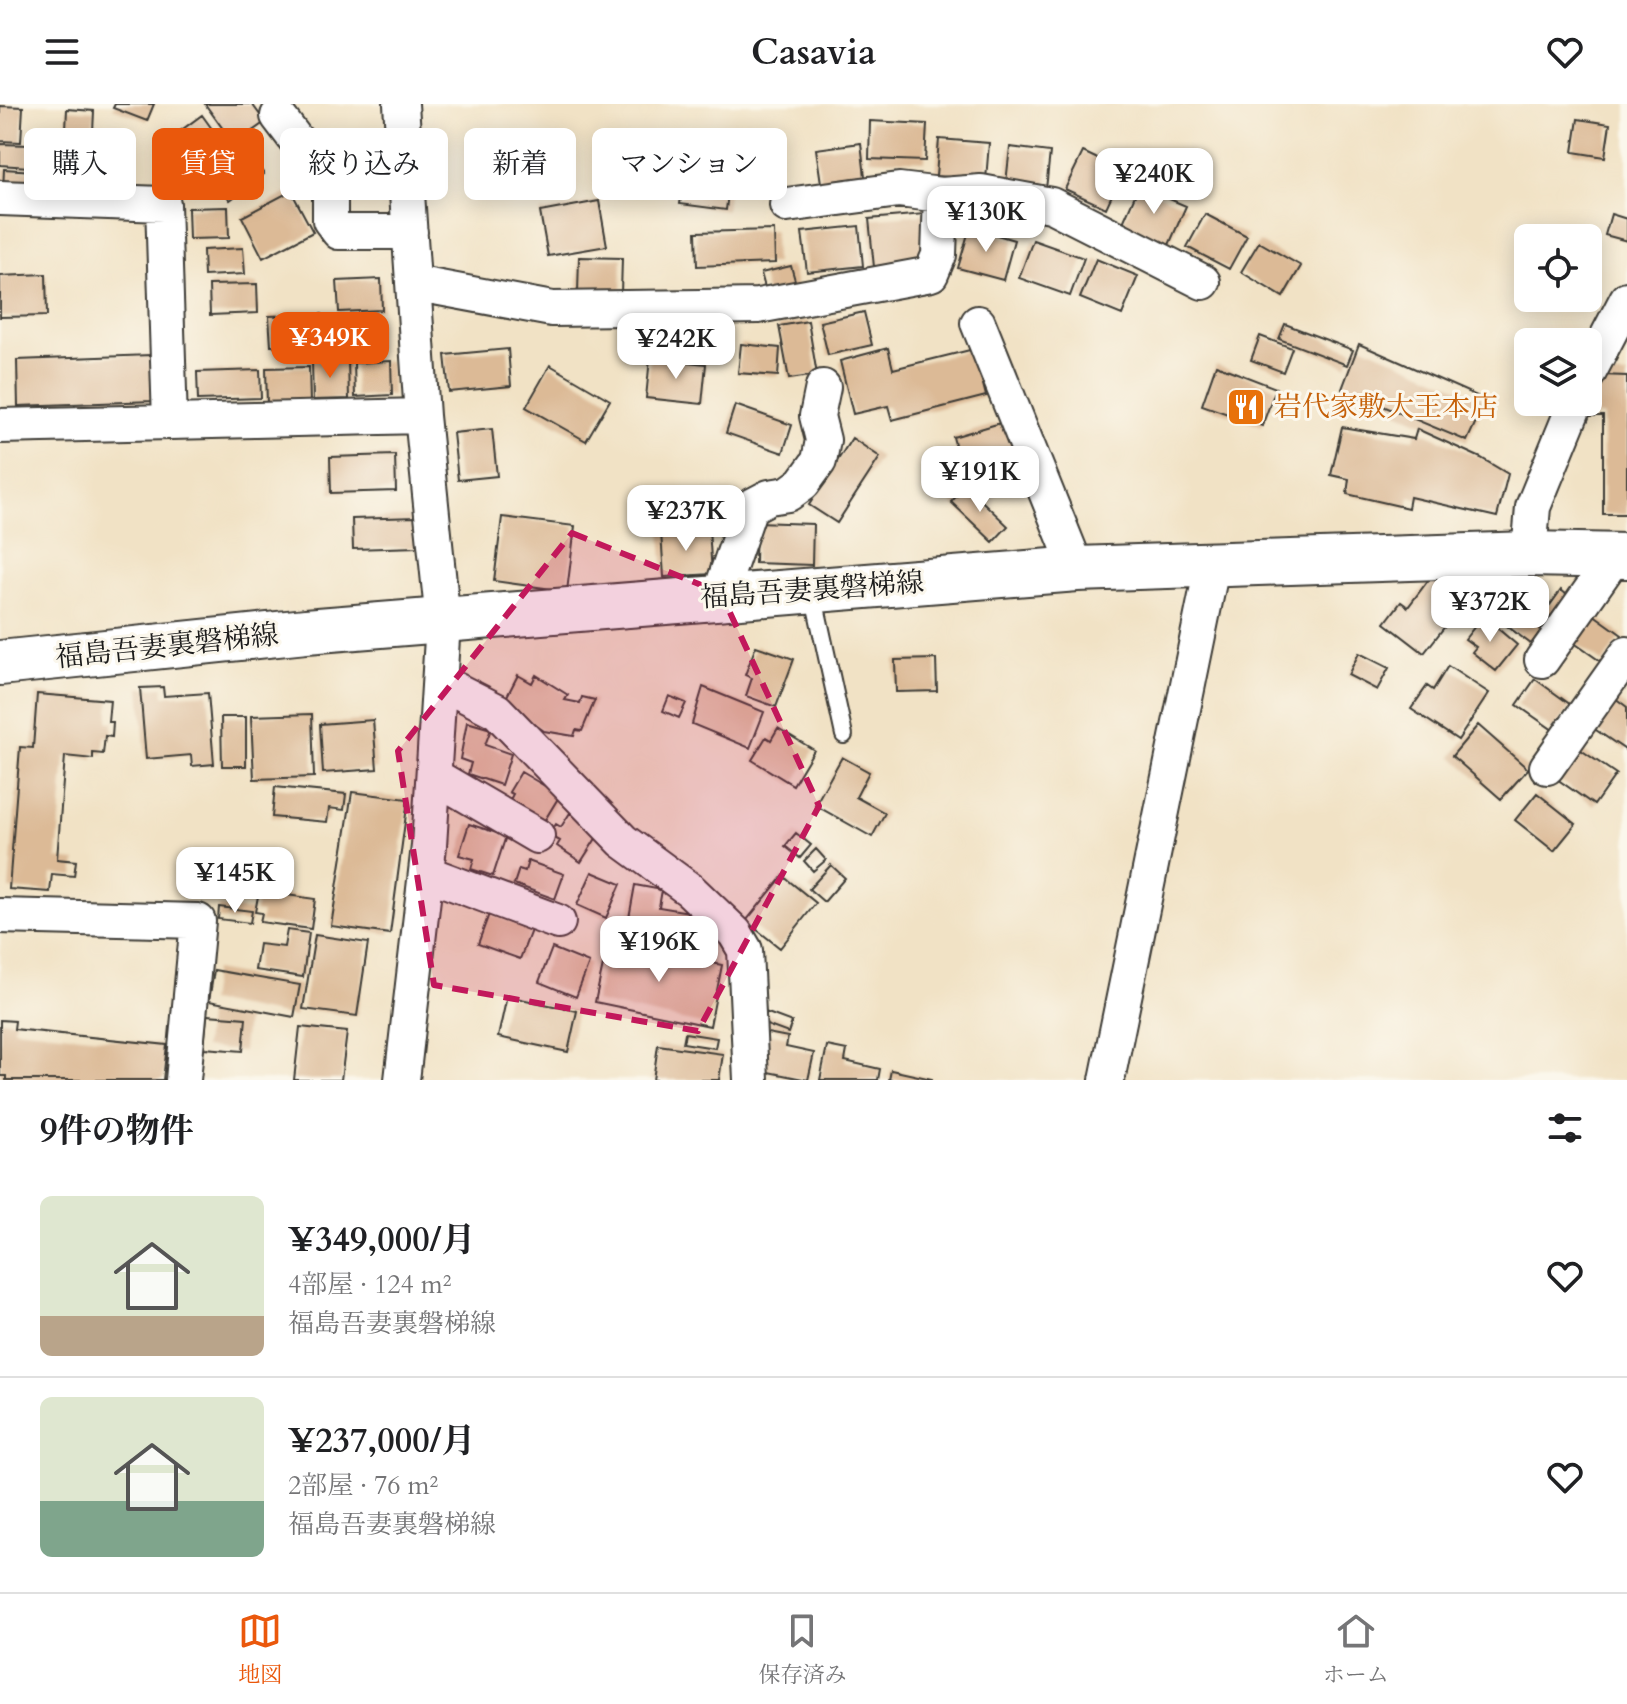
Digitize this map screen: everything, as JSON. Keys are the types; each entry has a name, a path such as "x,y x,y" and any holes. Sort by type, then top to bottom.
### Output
{"main road":[{"name":"福島吾妻裏磐梯線","path":"0,663 306,631 1077,569 1212,567 1529,554 1621,556"}],"street":[{"path":"401,104 422,416 443,622 426,873 402,1080"},
{"path":"278,116 330,185 330,220 339,232 410,232"},
{"path":"787,205 899,190 941,195 981,192 1051,205 1203,282"},
{"path":"413,283 552,309 758,306 931,274 939,255 941,195"},
{"path":"0,198 163,204 170,422"},
{"path":"1602,347 1627,299"},
{"path":"978,323 1077,569"},
{"path":"719,597 750,507 769,497 788,494 803,483 819,461 823,440 817,416 823,387"},
{"path":"0,426 422,416"},
{"path":"1529,554 1533,507 1570,416"},
{"path":"1542,660 1621,556"},
{"path":"1107,1080 1212,567"},
{"path":"1547,767 1627,654"},
{"path":"440,682 497,711 623,841 690,890 735,933 745,950 751,1080"},
{"path":"434,776 537,836"},
{"path":"426,873 558,922"},
{"path":"0,916 198,921 183,1080"}],"lane":[{"path":"813,592 844,735"}],"highlighted area":[{"path":"572,533 721,593 819,806 698,1031 434,985 398,751"}],"building":[{"path":"115,104 154,104 147,121 113,108"},
{"path":"205,104 252,104 265,122 257,128 222,128"},
{"path":"0,106 23,107 21,142 0,141"},
{"path":"67,109 94,111 93,128 66,128"},
{"path":"202,115 211,128 184,128"},
{"path":"1578,119 1610,124 1605,157 1573,152"},
{"path":"870,121 927,124 925,161 869,159"},
{"path":"939,139 989,143 986,180 936,176"},
{"path":"861,143 865,177 821,183 816,149"},
{"path":"0,144 24,145 24,167 0,165"},
{"path":"1010,147 1050,152 1046,189 1006,183"},
{"path":"1083,152 1123,171 1106,208 1065,189"},
{"path":"4,169 24,170 24,192 3,191"},
{"path":"1139,186 1186,206 1169,245 1122,225"},
{"path":"280,197 280,200 296,200 313,232 263,258 242,217"},
{"path":"681,200 727,200 726,210 680,204"},
{"path":"599,201 607,246 548,256 540,212"},
{"path":"228,207 229,238 189,239 188,208"},
{"path":"924,214 928,261 874,267 869,219"},
{"path":"1205,214 1247,236 1229,269 1187,247"},
{"path":"1611,214 1627,219 1627,241 1605,235"},
{"path":"859,226 863,266 807,272 802,232"},
{"path":"970,227 1014,240 1003,280 958,268"},
{"path":"774,230 775,263 697,266 696,232"},
{"path":"1033,240 1084,258 1070,296 1019,278"},
{"path":"1259,242 1301,266 1283,297 1241,272"},
{"path":"243,248 245,274 204,276 203,250"},
{"path":"579,257 622,258 621,294 578,293"},
{"path":"1096,259 1138,276 1122,315 1080,298"},
{"path":"791,266 798,291 768,299 761,273"},
{"path":"46,274 47,316 0,317 0,276"},
{"path":"381,279 382,310 339,312 337,281"},
{"path":"257,284 258,313 210,315 209,285"},
{"path":"864,312 872,345 828,355 820,322"},
{"path":"322,314 323,344 271,346 269,316"},
{"path":"808,321 817,375 789,379 779,326"},
{"path":"1285,324 1353,350 1347,365 1279,339"},
{"path":"1260,336 1292,348 1283,372 1251,360"},
{"path":"741,344 780,348 778,376 738,373"},
{"path":"1359,344 1486,400 1467,441 1342,389"},
{"path":"888,348 893,369 974,349 986,396 892,420 888,406 853,414 840,361"},
{"path":"508,349 511,386 449,392 445,355"},
{"path":"151,355 153,401 18,406 17,360"},
{"path":"650,358 706,364 702,404 646,398"},
{"path":"348,360 349,399 313,400 312,361"},
{"path":"391,361 392,395 355,397 354,363"},
{"path":"550,365 610,400 586,441 526,407"},
{"path":"1216,365 1276,388 1262,426 1202,405"},
{"path":"309,367 310,403 267,404 266,368"},
{"path":"260,370 261,398 198,400 197,372"},
{"path":"1602,375 1627,376 1627,514 1603,514"},
{"path":"735,405 792,425 783,453 726,433"},
{"path":"1007,421 1018,462 964,477 953,437"},
{"path":"1342,427 1414,439 1417,429 1481,458 1508,474 1497,517 1410,497 1408,508 1347,494 1349,479 1331,475"},
{"path":"492,429 497,476 458,480 453,433"},
{"path":"852,438 880,457 837,523 809,505"},
{"path":"395,455 396,491 331,493 330,457"},
{"path":"966,486 1008,526 993,542 951,502"},
{"path":"417,517 418,547 353,549 352,519"},
{"path":"502,517 575,526 567,591 494,581"},
{"path":"756,522 813,524 812,565 755,563"},
{"path":"709,529 712,574 664,577 661,532"},
{"path":"1433,574 1452,588 1461,577 1475,588 1424,653 1385,623 1401,602 1408,607"},
{"path":"1525,587 1550,605 1561,590 1567,595 1531,644 1487,611 1499,594 1513,604"},
{"path":"1590,612 1622,635 1603,663 1570,640"},
{"path":"1483,616 1517,645 1496,671 1472,652 1476,647 1465,639"},
{"path":"756,646 794,659 776,707 746,696 752,678 745,675"},
{"path":"1359,653 1389,668 1377,690 1348,675"},
{"path":"936,659 937,691 896,692 895,660"},
{"path":"1448,666 1489,693 1458,740 1411,709 1427,686 1433,690"},
{"path":"518,675 532,683 536,675 568,695 565,700 580,703 582,697 595,700 582,731 576,730 574,736 544,731 504,702"},
{"path":"1535,679 1571,705 1553,730 1517,705"},
{"path":"163,687 164,696 208,693 214,764 192,766 191,755 146,759 140,688"},
{"path":"703,687 764,712 750,748 692,724"},
{"path":"37,694 110,700 108,722 113,722 112,737 105,736 103,754 93,753 93,759 65,756 57,859 76,861 74,876 52,874 50,892 9,889 20,747 33,748"},
{"path":"669,696 686,703 679,718 663,711"},
{"path":"1615,698 1627,707 1627,751 1593,728"},
{"path":"312,714 314,777 254,779 251,716"},
{"path":"221,717 246,717 246,766 222,766"},
{"path":"373,720 377,769 323,773 320,724"},
{"path":"467,722 491,729 485,745 511,754 501,785 468,774 471,763 460,759"},
{"path":"1478,725 1528,769 1501,799 1452,756"},
{"path":"778,728 814,750 793,785 752,760 766,737 771,740"},
{"path":"1578,748 1616,774 1594,805 1557,779"},
{"path":"842,757 869,772 856,797 885,813 872,837 815,805"},
{"path":"521,772 560,795 543,823 509,802 513,794 509,792"},
{"path":"275,787 346,794 344,810 329,808 327,822 272,817"},
{"path":"352,792 408,799 390,934 331,926"},
{"path":"1537,793 1576,824 1554,851 1515,820"},
{"path":"570,813 600,832 581,862 557,846 560,841 549,835 556,824 561,827"},
{"path":"469,824 506,836 493,876 471,869 474,859 459,855"},
{"path":"796,833 811,845 800,858 785,846"},
{"path":"816,849 826,860 813,871 804,861"},
{"path":"528,861 564,874 555,899 514,884 519,869 525,871"},
{"path":"831,865 845,878 824,902 809,889"},
{"path":"592,872 621,884 606,918 577,905"},
{"path":"783,876 816,903 780,948 746,921"},
{"path":"635,885 662,890 659,907 695,913 693,925 686,924 684,938 627,929"},
{"path":"259,891 315,899 311,929 260,922 262,913 255,912"},
{"path":"219,907 252,911 250,923 218,919"},
{"path":"489,914 531,930 520,959 478,944"},
{"path":"287,930 309,933 303,977 255,970 259,944 284,947"},
{"path":"315,935 368,943 357,1016 303,1009"},
{"path":"608,942 722,965 710,1026 595,1002"},
{"path":"552,948 589,963 576,997 539,982"},
{"path":"214,970 300,985 294,1017 209,1001"},
{"path":"507,996 577,1011 568,1052 498,1037"},
{"path":"765,1012 792,1022 788,1033 761,1023"},
{"path":"207,1015 246,1018 243,1051 204,1048"},
{"path":"0,1020 15,1021 14,1029 167,1045 163,1080 6,1080 6,1076 0,1076"},
{"path":"300,1027 347,1032 341,1080 294,1080"},
{"path":"762,1032 788,1037 786,1047 814,1053 808,1080 763,1071"},
{"path":"685,1033 717,1038 715,1048 683,1043"},
{"path":"658,1045 723,1054 719,1080 653,1080"},
{"path":"827,1046 847,1050 845,1061 880,1069 878,1080 820,1080"},
{"path":"891,1070 932,1079 932,1080 889,1080"}],"place":[{"name":"岩代家敷大王本店","path":"1246,407"}]}
